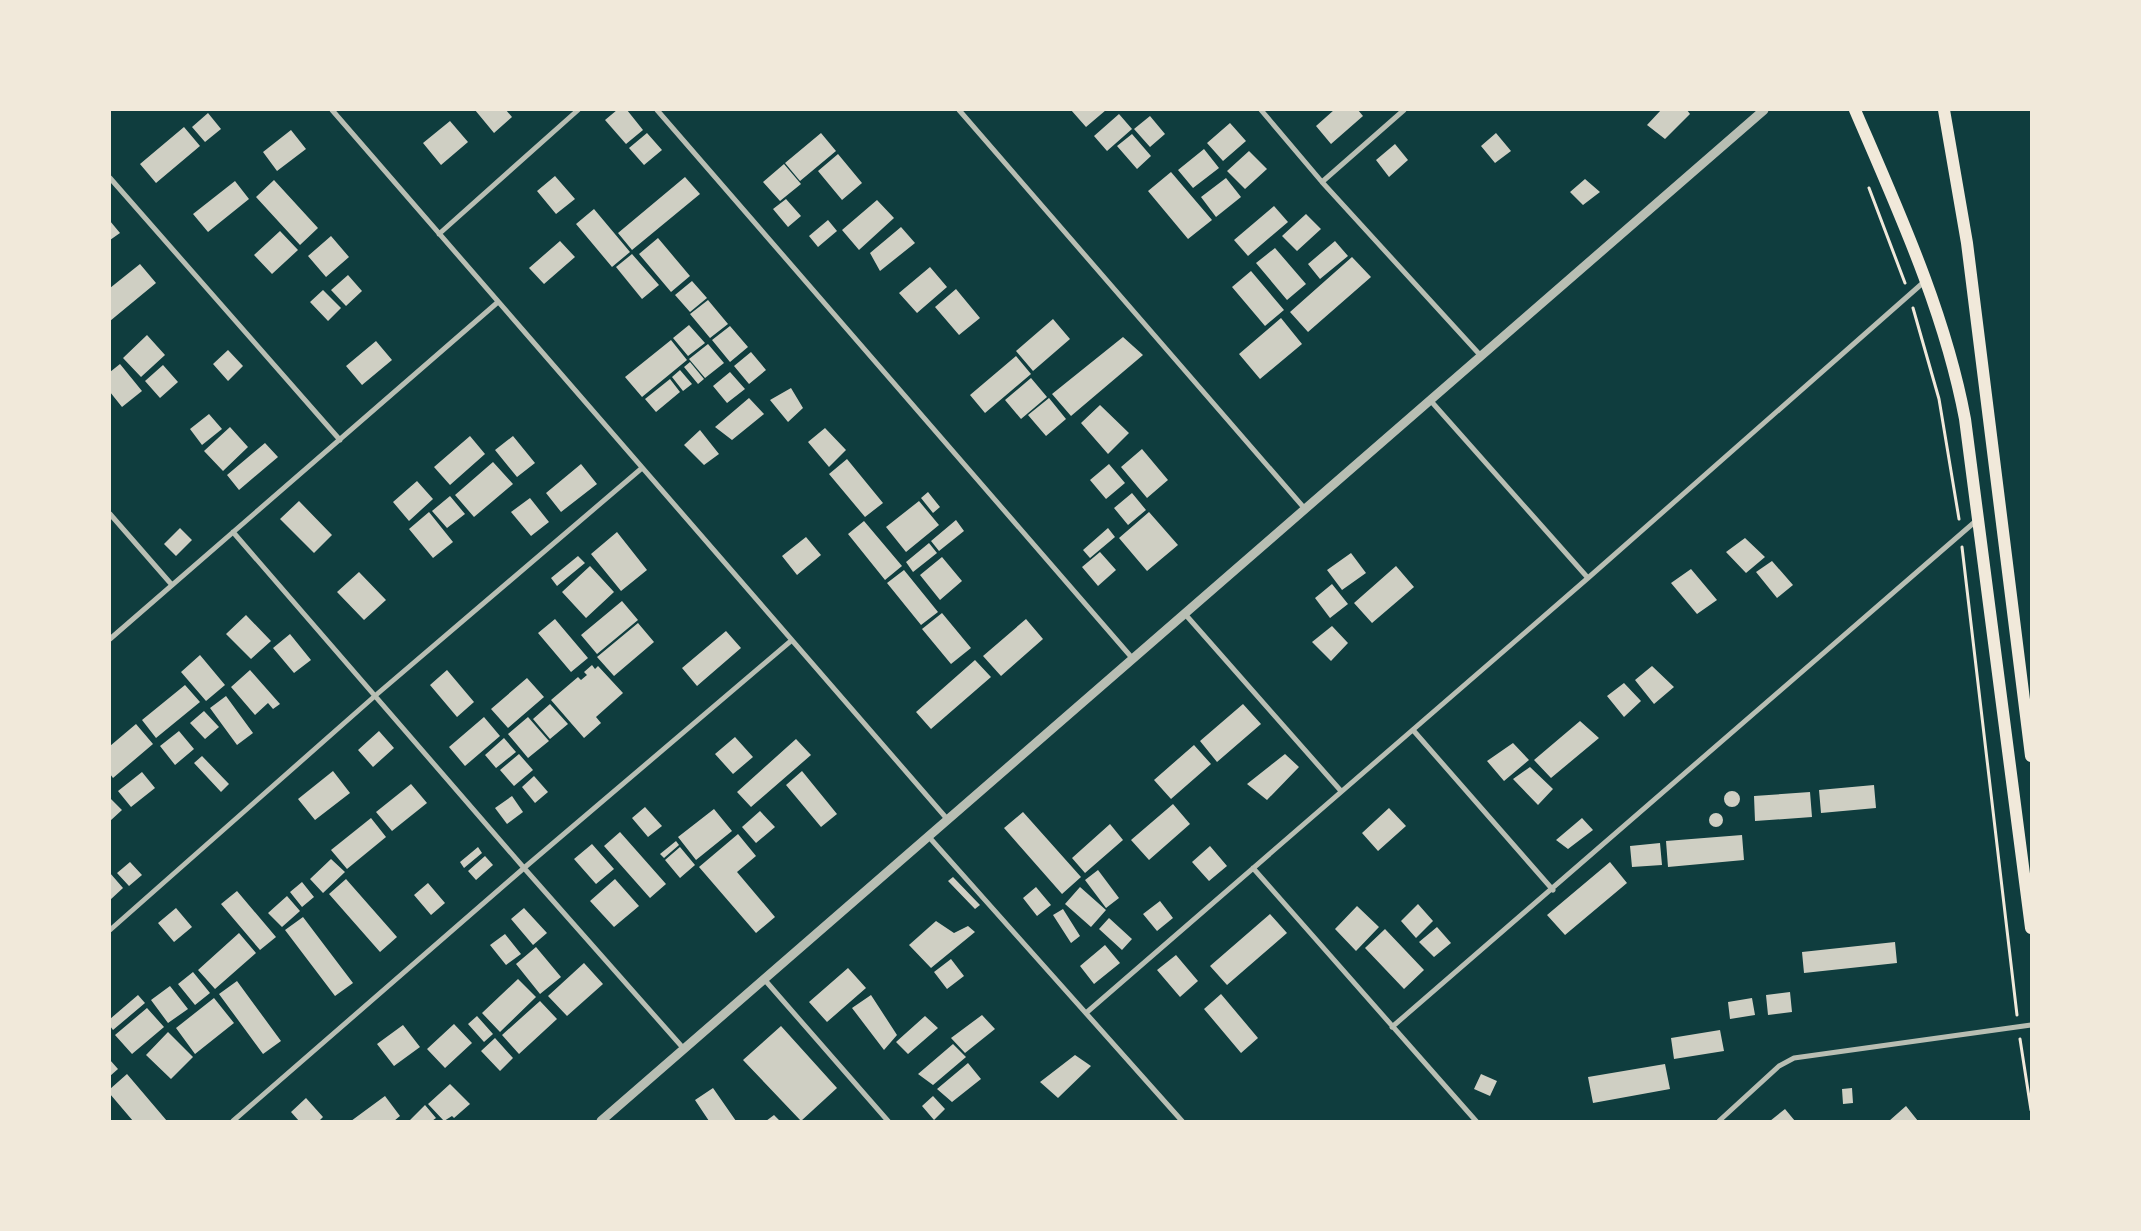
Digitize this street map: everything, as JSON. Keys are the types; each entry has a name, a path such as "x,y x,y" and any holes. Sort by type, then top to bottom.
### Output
{"main road":[{"path":"1855,110 1925,281 1959,386 2031,928"},
{"path":"1944,110 1967,243 2031,756"}],"street":[{"path":"332,110 948,820"},
{"path":"439,234 578,110"},
{"path":"657,110 1133,659"},
{"path":"959,110 1305,510"},
{"path":"1261,110 1322,182 1481,356"},
{"path":"1322,182 1404,110"},
{"path":"605,1120 764,979 1764,110"},
{"path":"110,178 340,440"},
{"path":"1086,1013 1588,578 1925,281"},
{"path":"110,639 498,302"},
{"path":"1430,400 1588,578"},
{"path":"110,930 376,695 642,468"},
{"path":"110,514 172,585"},
{"path":"1392,1027 1553,890 1978,519"},
{"path":"233,532 524,868 684,1049"},
{"path":"1185,614 1341,791"},
{"path":"233,1121 524,868 792,640"},
{"path":"1413,730 1553,890"},
{"path":"929,837 1182,1121"},
{"path":"1253,868 1476,1121"},
{"path":"764,979 888,1121"},
{"path":"1719,1121 1779,1066 1794,1058 2031,1026"}],"path":[{"path":"1868,184 1909,294 1939,399 1956,494 2019,1027 2031,1110"}],"building":[{"path":"475,110 506,110 512,117 494,133"},
{"path":"617,110 627,110 643,130 626,144 605,120"},
{"path":"1071,110 1106,110 1086,127"},
{"path":"1334,110 1358,110 1363,116 1331,144 1316,126"},
{"path":"1661,110 1687,110 1690,114 1665,139 1647,125"},
{"path":"208,113 221,129 205,142 192,127"},
{"path":"1119,114 1132,129 1107,151 1094,136"},
{"path":"1150,116 1165,134 1150,147 1134,129"},
{"path":"450,121 468,142 441,165 423,143"},
{"path":"1230,123 1246,141 1223,161 1207,143"},
{"path":"184,127 200,146 156,183 140,164"},
{"path":"291,130 306,149 277,171 263,152"},
{"path":"647,133 662,150 644,165 629,148"},
{"path":"821,133 836,151 800,181 785,163"},
{"path":"1496,133 1511,151 1495,163 1481,146"},
{"path":"1132,134 1151,156 1137,169 1117,146"},
{"path":"1395,144 1408,160 1389,177 1376,160"},
{"path":"1204,149 1219,168 1193,188 1178,170"},
{"path":"1249,151 1267,169 1245,189 1227,171"},
{"path":"838,154 862,183 842,200 818,171"},
{"path":"784,164 801,184 780,201 763,182"},
{"path":"1171,172 1212,220 1188,239 1148,191"},
{"path":"555,176 575,199 556,214 537,191"},
{"path":"685,177 700,194 632,250 618,233"},
{"path":"1226,178 1241,197 1216,217 1201,197"},
{"path":"1585,179 1600,192 1583,205 1570,192"},
{"path":"274,180 318,228 300,245 256,197"},
{"path":"235,181 249,199 208,232 193,214"},
{"path":"786,199 801,216 788,227 773,209"},
{"path":"877,200 894,218 859,250 842,230"},
{"path":"1274,206 1288,222 1248,256 1234,240"},
{"path":"594,209 630,252 612,267 576,224"},
{"path":"1306,214 1321,229 1297,251 1282,236"},
{"path":"828,220 837,231 818,247 809,236"},
{"path":"110,221 120,233 110,240"},
{"path":"901,227 915,243 880,271 870,253"},
{"path":"280,231 298,250 272,274 254,255"},
{"path":"331,236 349,257 326,277 308,256"},
{"path":"658,238 690,276 671,292 639,254"},
{"path":"560,241 575,257 544,284 529,268"},
{"path":"1335,241 1348,256 1320,279 1308,264"},
{"path":"1275,248 1306,284 1287,300 1256,263"},
{"path":"632,254 659,285 642,299 616,267"},
{"path":"1352,257 1371,277 1308,332 1290,312"},
{"path":"140,264 156,283 110,321 110,288"},
{"path":"930,267 947,287 917,313 899,293"},
{"path":"1251,271 1284,310 1265,326 1232,287"},
{"path":"348,275 362,291 346,306 331,290"},
{"path":"692,281 707,298 690,312 675,295"},
{"path":"956,289 980,318 959,335 935,307"},
{"path":"323,290 341,308 328,321 310,302"},
{"path":"708,300 728,324 710,338 690,314"},
{"path":"1281,318 1302,344 1260,379 1239,354"},
{"path":"1053,319 1070,339 1033,371 1016,351"},
{"path":"689,325 705,343 688,356 673,338"},
{"path":"730,326 748,347 730,362 712,340"},
{"path":"147,335 165,355 141,377 123,358"},
{"path":"1123,337 1143,355 1071,416 1052,394"},
{"path":"671,340 687,360 642,397 625,377"},
{"path":"376,341 392,360 362,385 346,366"},
{"path":"708,344 724,363 705,378 689,359"},
{"path":"228,350 243,366 228,381 213,364"},
{"path":"751,352 766,370 749,384 734,366"},
{"path":"1016,356 1031,374 985,413 970,395"},
{"path":"690,362 704,379 698,384 684,367"},
{"path":"120,364 142,391 122,407 110,392 110,372"},
{"path":"163,365 178,382 160,398 145,381"},
{"path":"680,370 692,384 683,391 672,377"},
{"path":"730,372 745,389 727,403 713,386"},
{"path":"1031,378 1047,397 1021,419 1005,400"},
{"path":"670,379 680,392 656,412 645,399"},
{"path":"791,388 803,408 788,422 770,400"},
{"path":"749,398 764,414 732,440 715,427"},
{"path":"1049,398 1066,419 1046,436 1028,415"},
{"path":"1100,405 1129,433 1108,454 1081,423"},
{"path":"209,414 222,429 202,445 190,429"},
{"path":"230,427 248,447 223,471 204,451"},
{"path":"825,428 846,450 829,467 808,442"},
{"path":"700,430 719,454 704,465 684,445"},
{"path":"470,436 485,454 450,485 434,467"},
{"path":"513,436 535,463 517,477 495,450"},
{"path":"265,443 278,457 239,490 227,475"},
{"path":"1142,449 1168,480 1147,498 1121,467"},
{"path":"847,459 883,503 865,517 829,474"},
{"path":"493,462 513,484 474,517 455,495"},
{"path":"581,464 597,484 561,512 546,493"},
{"path":"1109,464 1125,483 1106,499 1090,480"},
{"path":"417,481 433,499 409,521 393,502"},
{"path":"928,492 940,507 933,513 921,498"},
{"path":"1132,493 1146,510 1128,525 1114,508"},
{"path":"450,496 465,514 447,528 432,511"},
{"path":"530,498 549,522 531,536 511,512"},
{"path":"299,501 332,535 314,553 280,519"},
{"path":"919,501 939,525 906,552 886,527"},
{"path":"429,512 453,542 433,558 409,529"},
{"path":"1149,512 1178,545 1147,571 1119,538"},
{"path":"956,520 964,531 939,551 931,541"},
{"path":"864,521 902,566 885,580 848,534"},
{"path":"180,528 192,540 176,556 164,544"},
{"path":"1108,528 1115,537 1090,558 1083,550"},
{"path":"617,532 647,570 621,591 591,554"},
{"path":"806,537 821,555 797,575 782,556"},
{"path":"1745,538 1765,557 1746,573 1726,552"},
{"path":"929,543 937,553 913,572 906,562"},
{"path":"1100,552 1116,570 1098,586 1082,567"},
{"path":"1351,553 1366,573 1342,590 1327,570"},
{"path":"578,556 585,563 557,586 551,578"},
{"path":"942,557 962,581 940,600 920,575"},
{"path":"1772,561 1793,585 1777,598 1756,572"},
{"path":"590,566 614,592 586,618 562,592"},
{"path":"1396,566 1414,587 1372,623 1354,603"},
{"path":"1691,569 1717,600 1697,614 1671,583"},
{"path":"904,570 938,612 921,625 887,583"},
{"path":"359,572 386,600 364,620 337,592"},
{"path":"1332,584 1348,604 1330,618 1315,598"},
{"path":"622,601 638,620 597,654 581,635"},
{"path":"942,613 971,648 951,664 922,629"},
{"path":"246,615 271,641 251,659 226,634"},
{"path":"555,619 588,658 571,672 538,633"},
{"path":"1026,619 1043,639 1001,676 983,656"},
{"path":"638,623 654,642 614,676 597,657"},
{"path":"1332,626 1348,643 1331,661 1312,642"},
{"path":"726,631 741,648 697,686 682,668"},
{"path":"290,634 311,660 294,673 273,648"},
{"path":"200,655 225,685 206,701 181,672"},
{"path":"975,660 991,677 931,729 916,712"},
{"path":"592,665 595,669 598,666 623,693 596,717 601,723 584,738 551,700 578,677 581,680 587,675 584,672"},
{"path":"1652,666 1674,687 1654,704 1635,680"},
{"path":"250,670 280,704 273,709 268,703 255,715 231,687"},
{"path":"447,670 474,702 457,717 430,685"},
{"path":"527,678 544,697 508,728 491,709"},
{"path":"1624,683 1641,701 1624,717 1607,696"},
{"path":"185,685 200,702 156,738 142,720"},
{"path":"226,696 253,733 237,745 210,708"},
{"path":"550,704 568,724 550,739 533,719"},
{"path":"1243,704 1261,724 1217,762 1200,741"},
{"path":"204,711 219,727 205,739 190,723"},
{"path":"484,717 500,736 465,766 449,747"},
{"path":"528,717 549,741 528,758 508,734"},
{"path":"1580,721 1599,738 1551,778 1534,760"},
{"path":"136,724 153,744 113,778 110,774 110,746"},
{"path":"179,731 194,749 175,765 160,746"},
{"path":"379,731 394,748 373,767 358,750"},
{"path":"735,737 753,757 733,774 715,754"},
{"path":"504,738 516,752 496,768 485,755"},
{"path":"796,739 811,755 751,807 737,792"},
{"path":"1513,743 1529,760 1504,781 1487,761"},
{"path":"1194,745 1211,764 1171,799 1154,780"},
{"path":"519,754 533,770 514,786 500,770"},
{"path":"1285,754 1299,767 1267,800 1247,784"},
{"path":"202,756 229,784 221,792 194,763"},
{"path":"1530,767 1553,789 1538,805 1513,779"},
{"path":"333,771 350,793 315,820 298,799"},
{"path":"802,771 837,814 821,827 786,785"},
{"path":"142,772 155,788 131,807 118,791"},
{"path":"534,776 548,792 535,803 522,787"},
{"path":"411,784 427,803 392,831 376,812"},
{"path":"1874,785 1876,808 1821,813 1819,790"},
{"path":"1732,791 1738,793 1740,799 1738,805 1732,807 1726,805 1724,799 1726,793"},
{"path":"1810,792 1812,817 1755,821 1754,796"},
{"path":"512,796 523,812 507,824 495,808"},
{"path":"110,798 122,810 110,821"},
{"path":"1173,804 1190,824 1149,860 1131,840"},
{"path":"645,807 662,826 648,837 632,818"},
{"path":"1389,808 1406,826 1378,851 1362,833"},
{"path":"714,809 732,831 696,860 678,837"},
{"path":"760,811 775,827 756,843 742,827"},
{"path":"1023,812 1081,877 1062,894 1004,828"},
{"path":"1713,813 1719,813 1723,820 1719,827 1713,827 1709,823 1709,817"},
{"path":"371,818 386,837 347,869 331,850"},
{"path":"1582,818 1593,830 1568,849 1556,840"},
{"path":"1110,824 1123,840 1085,873 1072,858"},
{"path":"620,832 666,884 650,898 604,846"},
{"path":"738,834 756,856 737,872 775,917 756,933 699,867"},
{"path":"1742,835 1744,860 1668,867 1666,841"},
{"path":"676,841 679,845 664,858 660,854"},
{"path":"1660,843 1662,865 1632,867 1630,846"},
{"path":"592,844 614,869 596,884 574,859"},
{"path":"1210,846 1227,866 1209,881 1192,862"},
{"path":"478,847 482,853 464,868 460,862"},
{"path":"680,847 695,865 680,878 665,860"},
{"path":"485,856 493,865 476,880 468,871"},
{"path":"331,859 345,872 323,893 310,879"},
{"path":"130,862 142,875 129,886 117,873"},
{"path":"1610,862 1627,883 1565,935 1547,915"},
{"path":"1098,870 1119,898 1106,908 1085,880"},
{"path":"110,873 123,888 110,900"},
{"path":"953,877 980,905 975,909 948,881"},
{"path":"346,879 397,937 380,952 329,894"},
{"path":"615,879 639,906 614,927 590,901"},
{"path":"302,882 314,897 302,907 290,892"},
{"path":"428,883 445,903 431,915 414,895"},
{"path":"1036,887 1051,905 1037,916 1023,898"},
{"path":"1080,887 1106,910 1091,927 1065,904"},
{"path":"237,891 276,937 260,950 221,904"},
{"path":"287,896 300,911 282,927 268,913"},
{"path":"1160,901 1173,918 1157,931 1143,914"},
{"path":"1418,904 1433,921 1416,938 1401,921"},
{"path":"1357,906 1379,927 1356,951 1335,929"},
{"path":"176,908 192,927 174,942 158,923"},
{"path":"524,908 547,933 533,945 511,919"},
{"path":"1063,909 1080,936 1071,943 1053,915"},
{"path":"1270,914 1287,933 1227,985 1210,966"},
{"path":"303,917 353,983 335,996 285,930"},
{"path":"1109,918 1132,939 1122,950 1099,929"},
{"path":"936,921 954,933 968,926 975,932 931,968 909,945"},
{"path":"1437,927 1451,943 1434,957 1419,942"},
{"path":"1385,929 1424,970 1404,989 1365,948"},
{"path":"239,933 256,953 215,989 198,970"},
{"path":"505,934 521,954 506,965 490,945"},
{"path":"1895,942 1897,963 1804,973 1802,952"},
{"path":"1105,945 1120,963 1094,984 1080,966"},
{"path":"536,947 561,977 540,994 516,964"},
{"path":"1176,955 1198,981 1180,997 1157,970"},
{"path":"951,959 964,976 947,989 934,972"},
{"path":"584,963 603,984 567,1016 548,996"},
{"path":"848,968 866,988 827,1022 809,1002"},
{"path":"193,972 210,993 195,1005 178,984"},
{"path":"518,979 536,997 500,1032 482,1013"},
{"path":"237,981 281,1041 263,1054 219,994"},
{"path":"170,986 188,1009 168,1023 151,1000"},
{"path":"1790,992 1792,1012 1768,1015 1766,995"},
{"path":"1221,994 1258,1038 1241,1053 1204,1009"},
{"path":"138,995 145,1003 113,1030 110,1026 110,1019"},
{"path":"871,995 897,1035 884,1050 852,1008"},
{"path":"214,998 234,1023 195,1054 176,1028"},
{"path":"1752,998 1755,1015 1730,1019 1728,1002"},
{"path":"540,1001 557,1019 519,1054 502,1035"},
{"path":"147,1008 164,1027 132,1054 115,1035"},
{"path":"982,1015 995,1029 965,1053 951,1038"},
{"path":"477,1016 493,1034 484,1042 468,1024"},
{"path":"925,1016 938,1028 908,1054 896,1042"},
{"path":"454,1024 472,1043 445,1068 427,1049"},
{"path":"403,1025 420,1047 394,1066 377,1044"},
{"path":"781,1026 837,1088 801,1121 743,1060"},
{"path":"1720,1030 1724,1051 1674,1059 1671,1038"},
{"path":"168,1032 193,1057 171,1079 146,1055"},
{"path":"495,1038 513,1058 500,1071 481,1051"},
{"path":"953,1044 966,1057 933,1085 918,1074"},
{"path":"1075,1055 1091,1066 1058,1098 1040,1082"},
{"path":"110,1060 118,1069 110,1076"},
{"path":"968,1063 981,1079 952,1102 937,1089"},
{"path":"1665,1064 1670,1089 1593,1103 1588,1077"},
{"path":"127,1074 167,1121 133,1121 110,1094 110,1089"},
{"path":"1481,1074 1497,1081 1490,1096 1474,1089"},
{"path":"450,1084 470,1104 454,1118 452,1116 444,1121 428,1104"},
{"path":"713,1088 736,1121 709,1121 695,1100"},
{"path":"1852,1088 1853,1103 1843,1104 1842,1089"},
{"path":"385,1096 400,1116 394,1121 351,1121"},
{"path":"933,1096 945,1109 934,1120 922,1106"},
{"path":"306,1098 323,1117 319,1121 299,1121 291,1112"},
{"path":"425,1105 436,1118 432,1121 411,1121 410,1120"},
{"path":"1906,1106 1918,1121 1889,1121"},
{"path":"1785,1109 1795,1121 1770,1121"},
{"path":"774,1115 780,1121 766,1121"}]}
